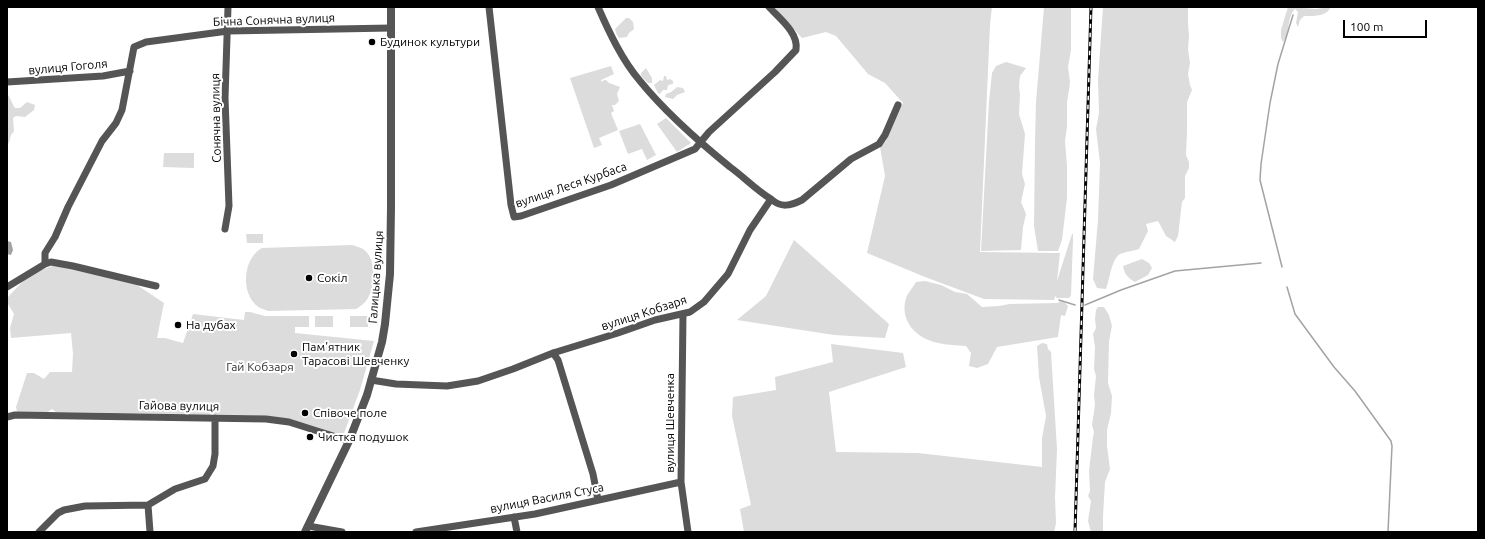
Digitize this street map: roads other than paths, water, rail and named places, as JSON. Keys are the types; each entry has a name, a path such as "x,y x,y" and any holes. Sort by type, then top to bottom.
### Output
{"street":[{"name":"Сонячна вулиця","path":"225,229 229,206 225,98 228,7"},
{"name":"Галицька вулиця","path":"307,529 348,441 367,395 383,336 390,274 391,7"},
{"name":"вулиця Леся Курбаса","path":"489,7 511,205 514,217 521,216 612,185 695,149 725,116 794,54 797,45 793,33 769,7"},
{"path":"598,7 608,29 628,65 639,81 700,143 776,204 786,206 795,204 802,200 851,159 879,144 885,135 898,105"},
{"name":"Бічна Сонячна вулиця","path":"45,264 45,253 55,237 68,207 102,141 116,123 122,110 134,47 146,42 228,31 391,28"},
{"name":"вулиця Гоголя","path":"7,82 103,76 130,71"},
{"name":"вулиця Кобзаря","path":"371,380 396,384 447,386 478,381 512,370 553,353 612,335 654,320 690,312 704,302 728,274 750,230 771,199"},
{"path":"7,287 45,264 51,262 156,286"},
{"name":"вулиця Шевченка","path":"682,314 681,482 688,532"},
{"path":"553,353 558,360 593,474 598,500"},
{"name":"Гайова вулиця","path":"7,416 113,416 266,419 289,422 348,441"},
{"path":"39,532 58,513 71,507 148,506 175,489 205,479 213,466 215,454 214,418"},
{"name":"вулиця Василя Стуса","path":"416,532 514,517 681,482"},
{"path":"148,506 150,532"},
{"path":"514,517 517,532"},
{"path":"307,529 342,532"}],"waterway":[{"path":"1282,267 1260,180 1270,103 1278,64 1293,15"},
{"path":"1085,305 1121,290 1175,271 1261,263"},
{"path":"1287,287 1295,314 1334,367 1355,391 1391,441 1388,532"},
{"path":"1059,300 1075,305"}],"railway":[{"path":"1075,532 1091,7"}],"place":[{"name":"Будинок культури","path":"372,42"},
{"name":"Сокіл","path":"309,278"},
{"name":"На дубах","path":"178,325"},
{"name":"Пам'ятник Тарасові Шевченку","path":"294,354"},
{"name":"Співоче поле","path":"305,413"},
{"name":"Чистка подушок","path":"310,437"}],"park label":[{"name":"Гай Кобзаря","path":"260,367"}]}
